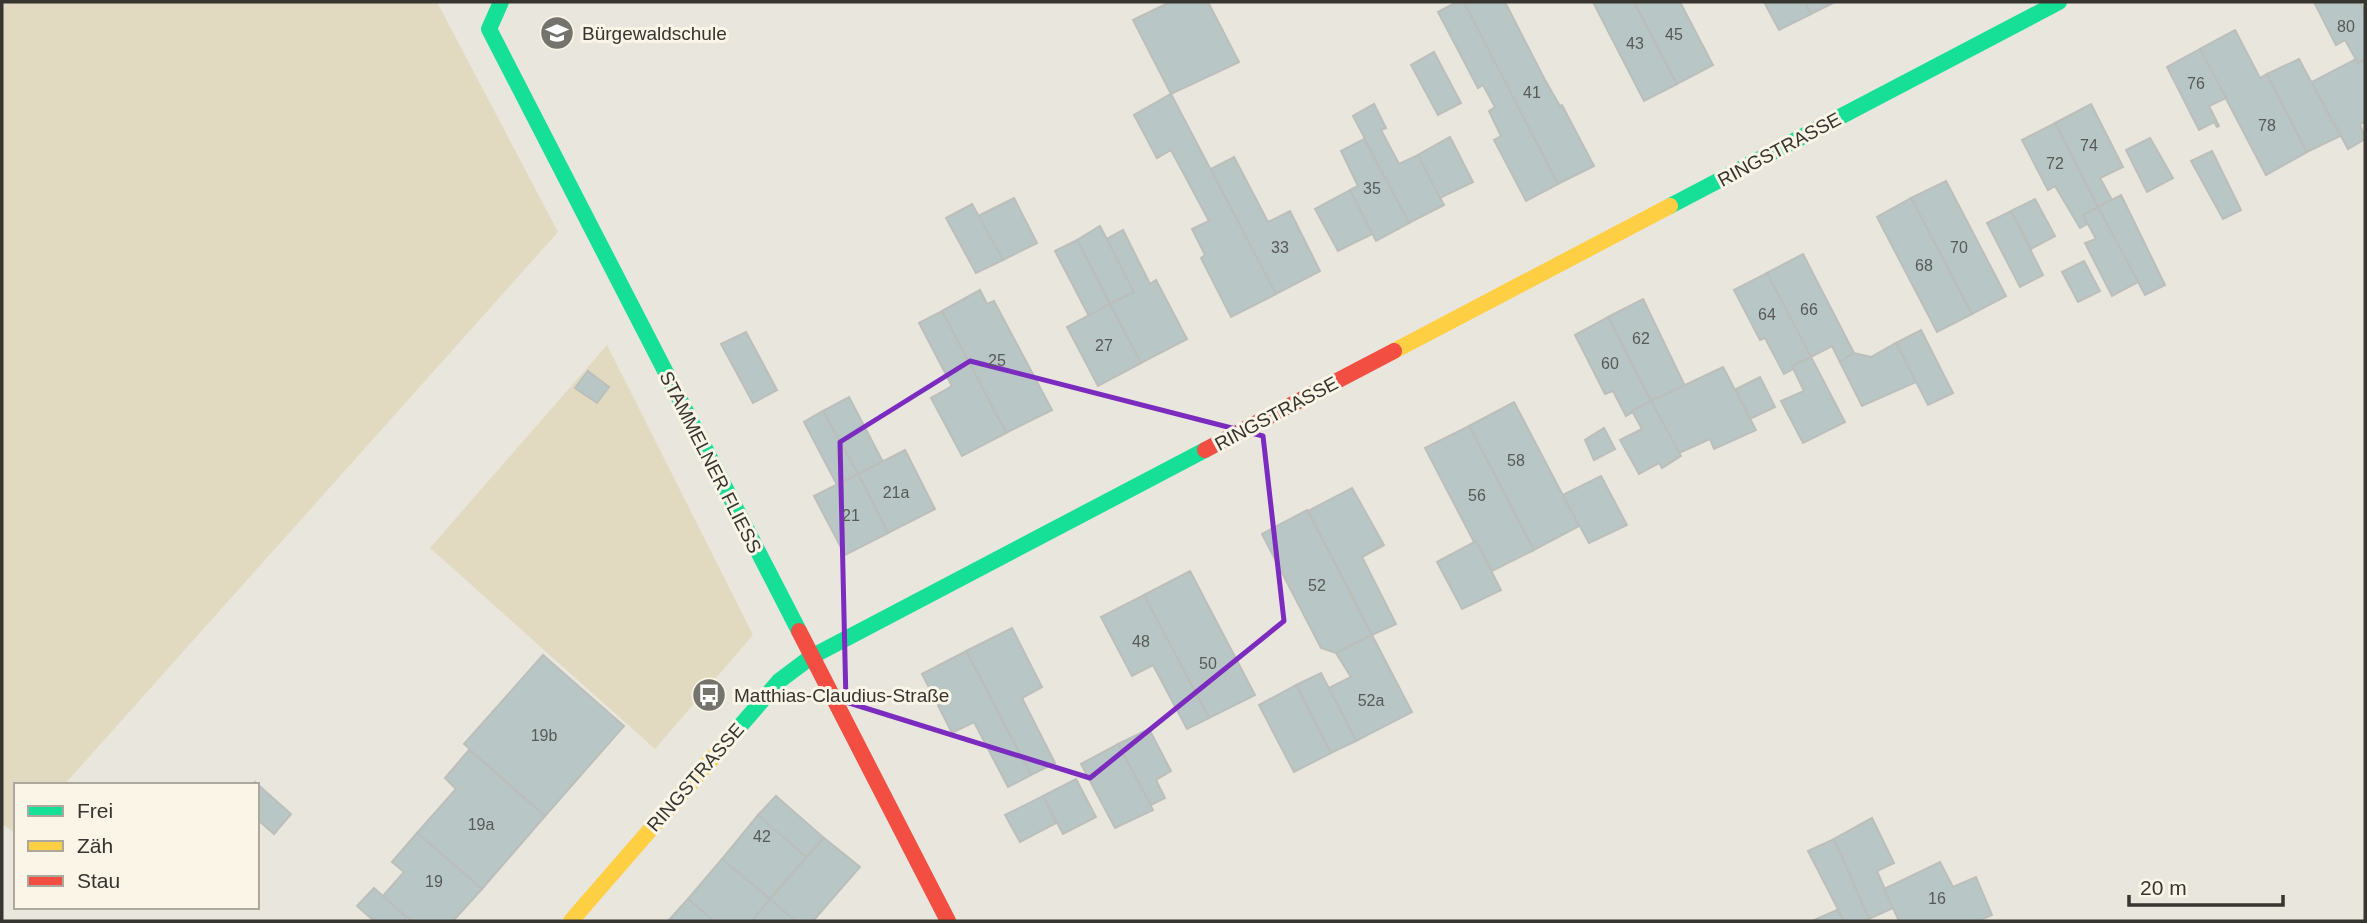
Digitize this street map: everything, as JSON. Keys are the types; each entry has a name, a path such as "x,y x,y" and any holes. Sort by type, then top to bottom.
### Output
{"main road":[{"name":"STAMMELNER FLIESS","path":"500,2 489,29 948,921"},
{"name":"RINGSTRASSE","path":"570,921 779,681 811,657 2059,2"}],"highlighted area":[{"path":"970,361 1263,436 1284,621 1090,778 846,702 840,442"}],"shaded area":[{"path":"2,2 437,2 558,232 66,783 14,783 14,833 2,824"},
{"path":"607,345 753,635 655,749 430,548"}],"building":[{"path":"1170,2 1208,2 1239,62 1171,94 1133,20"},
{"path":"1457,2 1464,2 1558,184 1526,201 1494,140 1501,136 1489,111 1495,107 1483,85 1478,88 1438,12"},
{"path":"1464,2 1506,4 1594,166 1558,184"},
{"path":"1593,2 1634,2 1677,84 1644,101"},
{"path":"1634,2 1680,2 1713,65 1677,84"},
{"path":"1764,2 1805,2 1811,14 1779,30"},
{"path":"1805,2 1835,2 1811,14"},
{"path":"2314,2 2360,2 2365,12 2365,60 2358,63 2345,40 2336,45"},
{"path":"2235,30 2260,78 2267,74 2307,152 2266,175 2200,49"},
{"path":"2200,49 2226,98 2209,106 2219,126 2214,122 2199,130 2167,67"},
{"path":"1434,52 1461,103 1438,115 1411,65"},
{"path":"2299,59 2340,136 2307,152 2267,74"},
{"path":"2356,59 2358,63 2365,60 2365,122 2360,124 2365,139 2348,149 2312,82"},
{"path":"1171,94 1276,294 1231,317 1201,258 1205,255 1192,229 1209,221 1171,150 1157,158 1134,115"},
{"path":"1374,104 1386,128 1381,130 1399,164 1418,155 1444,205 1409,223 1353,116"},
{"path":"2091,104 2123,167 2100,178 2112,200 2098,207 2055,123"},
{"path":"2055,123 2098,207 2083,215 2087,224 2080,228 2055,186 2048,190 2022,140"},
{"path":"1450,137 1473,182 1440,198 1418,155"},
{"path":"2150,138 2173,178 2147,192 2126,150"},
{"path":"1364,139 1409,223 1376,241 1350,190 1358,186 1341,151"},
{"path":"2212,151 2241,210 2223,219 2191,161"},
{"path":"1234,157 1268,222 1290,211 1320,271 1276,294 1211,169"},
{"path":"1946,181 2006,296 1972,314 1911,198"},
{"path":"1350,190 1372,234 1338,251 1315,209"},
{"path":"2121,195 2165,285 2145,295 2098,207"},
{"path":"1014,198 1037,243 1003,260 978,216"},
{"path":"1911,198 1972,314 1937,332 1877,217"},
{"path":"2035,199 2055,236 2031,249 2011,211"},
{"path":"972,204 1003,260 976,273 946,218"},
{"path":"2098,207 2138,282 2112,296 2085,243 2096,239 2083,215"},
{"path":"2011,211 2043,275 2020,287 1987,223"},
{"path":"1100,226 1134,292 1110,304 1077,240"},
{"path":"1123,230 1150,284 1156,280 1187,339 1141,363 1110,304 1134,292 1107,239"},
{"path":"1077,240 1110,304 1089,316 1055,251"},
{"path":"1803,254 1854,353 1840,362 1832,346 1811,357 1767,273"},
{"path":"2084,261 2100,291 2078,302 2062,272"},
{"path":"1767,273 1811,357 1792,366 1793,369 1784,374 1765,338 1760,340 1734,290"},
{"path":"980,290 987,304 994,301 1052,410 1006,433 942,311"},
{"path":"1643,299 1685,386 1651,401 1608,317"},
{"path":"1110,304 1141,363 1098,386 1067,327"},
{"path":"942,311 1006,433 962,456 931,398 952,386 919,323"},
{"path":"1608,317 1651,401 1626,416 1613,391 1605,394 1575,335"},
{"path":"1921,330 1953,393 1928,405 1896,343"},
{"path":"746,332 777,390 753,403 721,344"},
{"path":"1896,343 1916,382 1862,406 1840,362 1854,353 1871,357"},
{"path":"1811,357 1845,422 1803,443 1781,401 1804,391 1792,366"},
{"path":"1723,367 1756,430 1714,449 1710,439 1679,453 1651,401"},
{"path":"588,371 609,387 597,403 575,388"},
{"path":"1760,377 1775,407 1750,419 1736,389"},
{"path":"849,397 883,462 858,474 823,411"},
{"path":"1651,401 1681,456 1662,468 1659,463 1639,474 1620,440 1642,429 1632,411"},
{"path":"1514,402 1579,526 1534,550 1469,426"},
{"path":"823,411 858,474 837,485 804,422"},
{"path":"1469,426 1534,550 1492,571 1425,448"},
{"path":"1604,428 1615,449 1594,460 1585,440"},
{"path":"905,450 935,509 888,533 858,474"},
{"path":"858,474 888,533 845,555 814,496"},
{"path":"1601,476 1627,525 1589,543 1563,495"},
{"path":"1352,488 1384,545 1362,557 1396,624 1372,635 1308,511"},
{"path":"1307,510 1372,635 1336,653 1321,648 1262,534"},
{"path":"1476,541 1501,590 1462,609 1437,562"},
{"path":"1190,571 1255,695 1209,718 1144,595"},
{"path":"1144,595 1209,718 1187,729 1153,665 1132,676 1101,617"},
{"path":"1012,628 1042,687 1022,698 1055,763 1031,775 966,651"},
{"path":"1372,635 1412,712 1356,741 1329,688 1351,677 1336,653"},
{"path":"966,651 1031,775 1008,787 974,722 952,733 922,674"},
{"path":"543,655 624,726 545,816 464,744"},
{"path":"1321,673 1356,741 1331,753 1296,685"},
{"path":"1296,685 1331,753 1294,772 1259,705"},
{"path":"1149,729 1171,771 1156,780 1165,798 1151,805 1118,744"},
{"path":"1118,744 1153,810 1115,828 1081,764"},
{"path":"469,750 545,816 482,889 417,833 456,789 445,778"},
{"path":"1076,779 1096,817 1063,834 1043,796"},
{"path":"259,786 291,814 274,834 259,821"},
{"path":"776,796 824,838 806,857 758,815"},
{"path":"1043,796 1056,823 1020,842 1005,815"},
{"path":"758,815 806,857 770,899 722,859"},
{"path":"1872,818 1894,863 1877,871 1893,908 1869,919 1834,839"},
{"path":"417,833 482,889 453,921 411,921 383,896 404,872 392,862"},
{"path":"824,838 860,867 813,921 795,921 770,899"},
{"path":"1834,839 1869,919 1844,921 1808,851"},
{"path":"722,859 770,899 752,921 714,921 688,899"},
{"path":"1940,862 1953,887 1976,877 1992,915 1978,921 1899,921 1884,889"},
{"path":"374,888 407,918 405,921 374,921 357,906"},
{"path":"688,899 714,921 668,921"},
{"path":"770,899 795,921 752,921"},
{"path":"1837,910 1844,921 1812,921"}],"traffic: fast":[{"path":"501,2 489,29 799,631"},
{"path":"1670,206 2059,2"},
{"path":"729,739 779,681 811,657 1205,450"}],"traffic: slow":[{"path":"1394,351 1670,206"},
{"path":"571,921 729,739"}],"traffic: jam":[{"path":"1205,450 1394,351"},
{"path":"799,631 948,921"}],"place":[{"name":"Bürgewaldschule","path":"557,33"},
{"name":"Matthias-Claudius-Straße","path":"709,695"}]}
